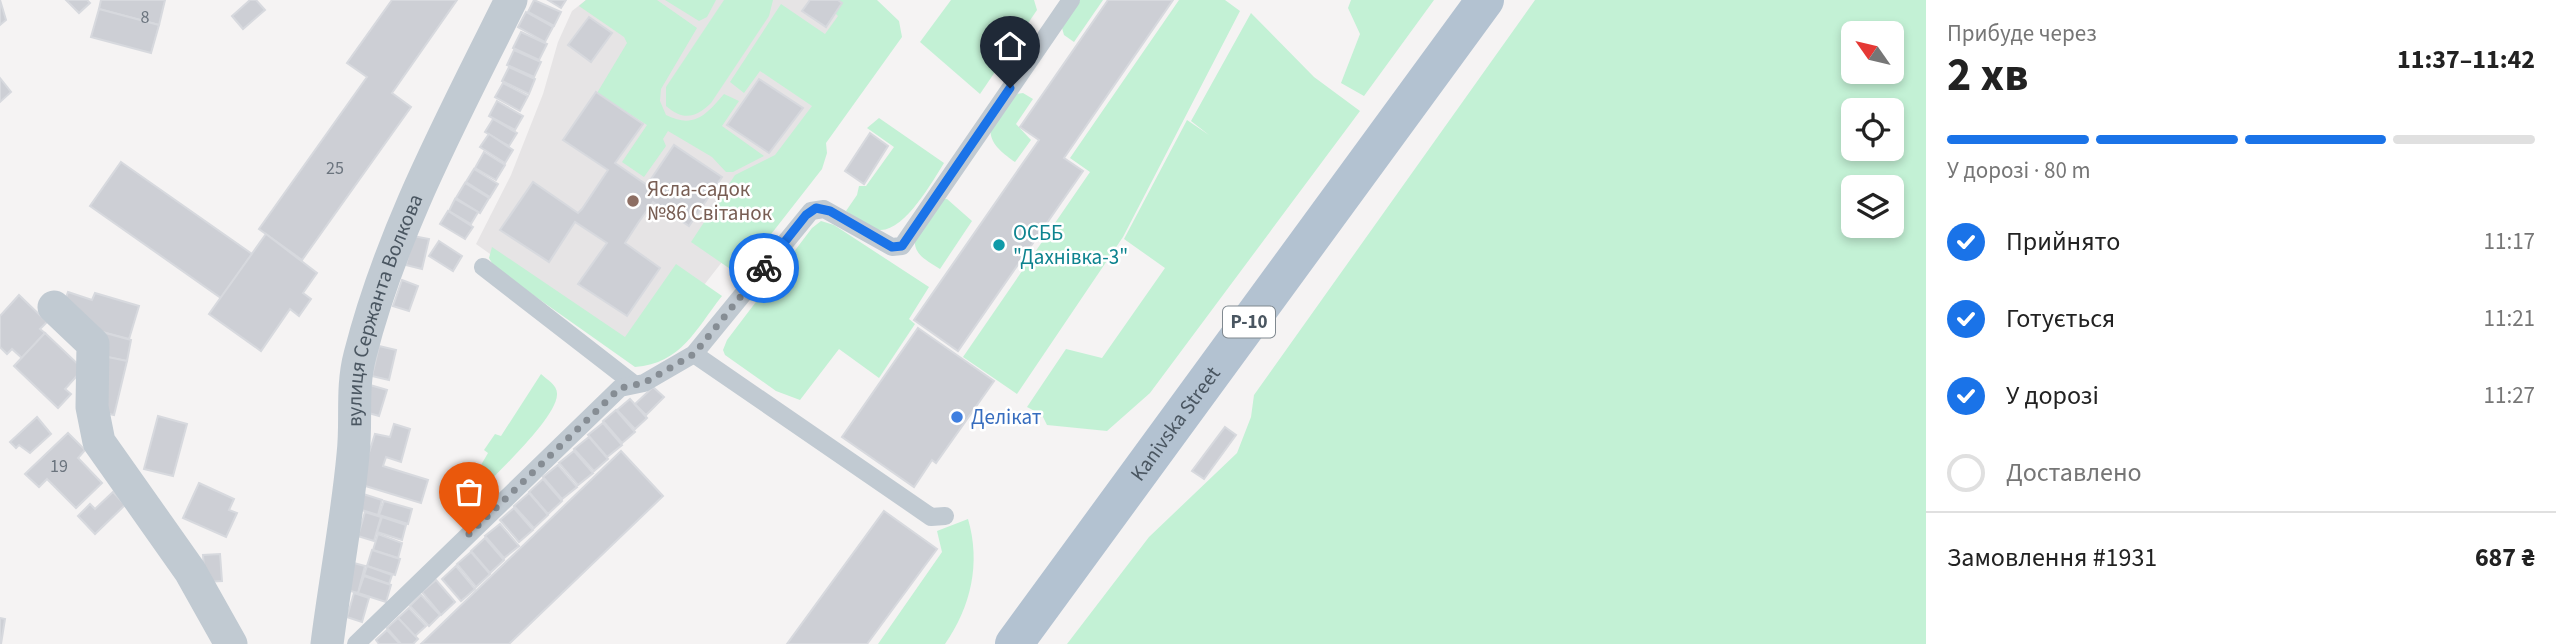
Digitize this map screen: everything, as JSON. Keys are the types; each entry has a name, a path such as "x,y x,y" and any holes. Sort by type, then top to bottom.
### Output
{"main road":[{"name":"Kanivska Street","path":"1014,644 1485,0"}],"street":[{"name":"вулиця Сержанта Волкова","path":"327,644 346,526 354,448 353,392 360,356 407,211 511,0"},
{"path":"54,307 93,344 92,407 99,442 190,571 231,644"}],"lane":[{"path":"356,644 620,388 656,377 694,354 806,215 816,208 830,211 892,247 905,243 1071,0"},
{"path":"483,267 634,384"},
{"path":"694,354 931,517 945,516"}],"shaded area":[{"name":"Ясла-садок №86 Світанок","path":"586,0 841,0 895,41 643,363 476,244 511,175 543,94 558,42 572,11"}],"green space":[{"path":"586,0 657,0 697,28 661,89 660,101 666,115 684,121 699,118 724,94 739,101 722,126 764,156 733,172 726,172 712,157 668,131 663,139 666,146 644,177 622,162 647,125 597,93 627,43 624,37 579,6"},
{"path":"665,0 716,0 707,17 699,21"},
{"path":"724,0 773,0 769,16 711,103 694,115 678,114 666,106 666,87"},
{"path":"838,0 877,0 899,21 902,37 826,143 827,153 822,169 739,275 691,242 735,175 775,155 812,106 760,71 744,93 730,82 781,4 825,34 838,16 835,13 842,3"},
{"path":"951,0 1034,0 1037,10 980,94 920,42"},
{"path":"1080,0 1103,0 1074,42 1064,35 1062,28"},
{"path":"1179,0 1225,0 1240,11 1123,237 1017,394 963,357 1090,172 1070,158"},
{"path":"1351,0 1434,0 1364,96 1341,83 1360,34 1348,8"},
{"path":"1535,0 1926,0 1926,644 1067,644 1149,537 1237,453 1251,417 1254,395"},
{"path":"1251,13 1314,77 1360,111 1150,393 1107,431 1047,425 1042,415 1027,407 1066,349 1102,358 1165,268 1124,239 1187,120 1209,135 1191,121"},
{"path":"1023,93 1033,99 1016,124 1031,140 1015,162 994,143 991,128 1016,94"},
{"path":"879,118 944,163 915,206 895,225 885,230 875,229 846,211 857,195 859,186 866,186 894,147 867,128"},
{"path":"942,199 947,199 972,221 940,269 919,253 915,239"},
{"path":"821,221 834,225 929,287 909,319 915,324 879,378 839,349 800,400 776,391 725,355 723,350 727,340 812,228"},
{"path":"492,247 625,337 676,264 722,296 676,352 665,359 635,367 495,268 489,258"},
{"path":"541,374 556,388 554,404 528,442 486,485 474,477 488,453 484,450 495,434 501,436"},
{"path":"968,519 974,552 971,584 961,615 945,644 878,644 942,552 937,531"}],"building":[{"path":"0,0 6,20 0,25"},
{"path":"66,0 87,0 90,3 79,13"},
{"path":"101,0 165,0 159,25 99,9"},
{"path":"250,0 256,0 265,10 243,29 232,16"},
{"path":"392,0 457,0 392,93 411,107 302,260 259,229 367,77 347,63"},
{"path":"534,0 561,12 554,26 528,12"},
{"path":"548,0 566,0 561,8"},
{"path":"810,0 838,0 842,3 826,27 802,11"},
{"name":"ОСББ \"Дахнівка-3\"","path":"1108,0 1173,0 1064,158 1083,171 958,351 914,320 1039,140 1020,127"},
{"path":"99,9 159,25 151,53 91,37"},
{"path":"526,12 553,27 545,42 518,27"},
{"path":"589,17 612,33 591,62 568,45"},
{"path":"521,32 547,44 539,60 513,48"},
{"path":"514,50 541,62 534,77 507,65"},
{"path":"509,67 535,79 529,94 502,81"},
{"path":"0,78 11,92 0,102"},
{"path":"759,79 803,108 769,153 727,125"},
{"path":"503,83 528,96 520,111 495,97"},
{"path":"596,92 643,124 615,163 647,185 674,145 722,177 689,226 653,202 638,223 625,243 660,268 627,316 578,284 607,243 575,222 549,262 500,230 533,182 578,213 582,209 608,170 563,140"},
{"path":"497,101 523,116 515,130 489,116"},
{"path":"493,119 517,133 509,146 485,132"},
{"path":"870,133 888,146 864,184 845,171"},
{"path":"489,134 513,150 505,163 480,147"},
{"path":"484,152 505,165 496,180 475,168"},
{"path":"121,162 252,254 221,298 90,206"},
{"path":"474,169 498,184 490,197 466,182"},
{"path":"465,183 489,198 480,213 456,198"},
{"path":"455,199 478,212 471,224 449,211"},
{"path":"448,211 473,227 465,239 440,224"},
{"path":"266,234 317,273 303,293 311,299 299,316 290,309 261,351 209,314"},
{"path":"413,236 429,239 422,269 406,265"},
{"path":"439,241 462,256 453,271 429,256"},
{"path":"402,280 418,286 409,311 393,306"},
{"path":"68,292 92,300 95,293 139,306 129,339 102,332 63,306"},
{"path":"19,295 47,322 40,329 45,333 22,358 12,349 7,354 0,347 0,316"},
{"path":"918,328 994,381 936,463 932,460 914,487 842,437"},
{"path":"102,332 131,340 127,361 97,355"},
{"path":"45,333 83,369 65,389 71,394 58,408 14,366"},
{"path":"379,346 396,350 389,380 372,376"},
{"path":"103,356 127,361 114,415 100,412"},
{"path":"370,385 387,390 379,416 362,411"},
{"path":"653,387 664,397 646,415 635,404"},
{"path":"630,399 647,418 635,429 617,410"},
{"path":"616,410 635,432 622,443 603,421"},
{"path":"158,416 187,424 173,476 144,469"},
{"path":"37,417 51,434 30,453 19,445 16,448 10,442"},
{"path":"603,423 622,445 607,457 588,435"},
{"path":"394,424 410,429 401,462 386,457 383,466 428,480 421,503 359,484 375,434 390,437"},
{"path":"1225,427 1236,435 1204,479 1192,471"},
{"path":"68,433 85,450 78,458 102,483 76,508 47,479 39,487 25,474"},
{"path":"589,437 608,459 594,471 574,449"},
{"path":"574,451 593,473 578,485 559,463"},
{"path":"621,451 663,496 509,644 421,644"},
{"path":"558,465 577,487 562,499 543,477"},
{"path":"543,479 562,501 548,514 529,492"},
{"path":"199,483 234,499 229,510 237,513 226,537 183,518"},
{"path":"113,492 125,505 95,534 78,516 90,504 95,509"},
{"path":"360,493 382,500 378,515 355,508"},
{"path":"529,493 548,515 534,528 514,506"},
{"path":"384,501 412,509 408,524 379,515"},
{"path":"514,508 533,530 519,542 500,520"},
{"path":"884,511 937,549 867,644 787,644"},
{"path":"365,512 381,517 374,541 358,536"},
{"path":"382,517 406,525 402,540 377,532"},
{"path":"500,524 519,546 504,558 485,536"},
{"path":"378,534 402,543 398,558 373,550"},
{"path":"485,538 504,560 490,573 471,551"},
{"path":"372,550 400,559 395,575 367,566"},
{"path":"471,552 490,574 476,587 457,564"},
{"path":"220,554 222,581 205,582 203,555"},
{"path":"350,562 365,566 358,593 343,589"},
{"path":"367,566 392,575 389,584 364,575"},
{"path":"456,566 475,589 461,601 442,579"},
{"path":"364,576 391,585 386,602 358,593"},
{"path":"436,580 455,602 441,615 422,592"},
{"path":"354,593 369,598 362,622 347,617"},
{"path":"421,595 440,615 429,626 410,606"},
{"path":"409,608 426,626 415,636 398,618"},
{"path":"0,618 5,619 1,644 0,644"},
{"path":"398,618 418,639 413,644 401,644 387,628"},
{"path":"387,630 400,644 379,644 376,640"}],"way so far":[{"path":"469,534 620,388 644,383 694,354 764,268"}],"place":[{"name":"Ясла-садок №86 Світанок","path":"633,201"},
{"name":"ОСББ \"Дахнівка-3\"","path":"999,245"},
{"name":"Делікат","path":"957,417"}],"route":[{"path":"764,268 806,215 816,208 830,211 892,247 902,246 1010,88"}]}
